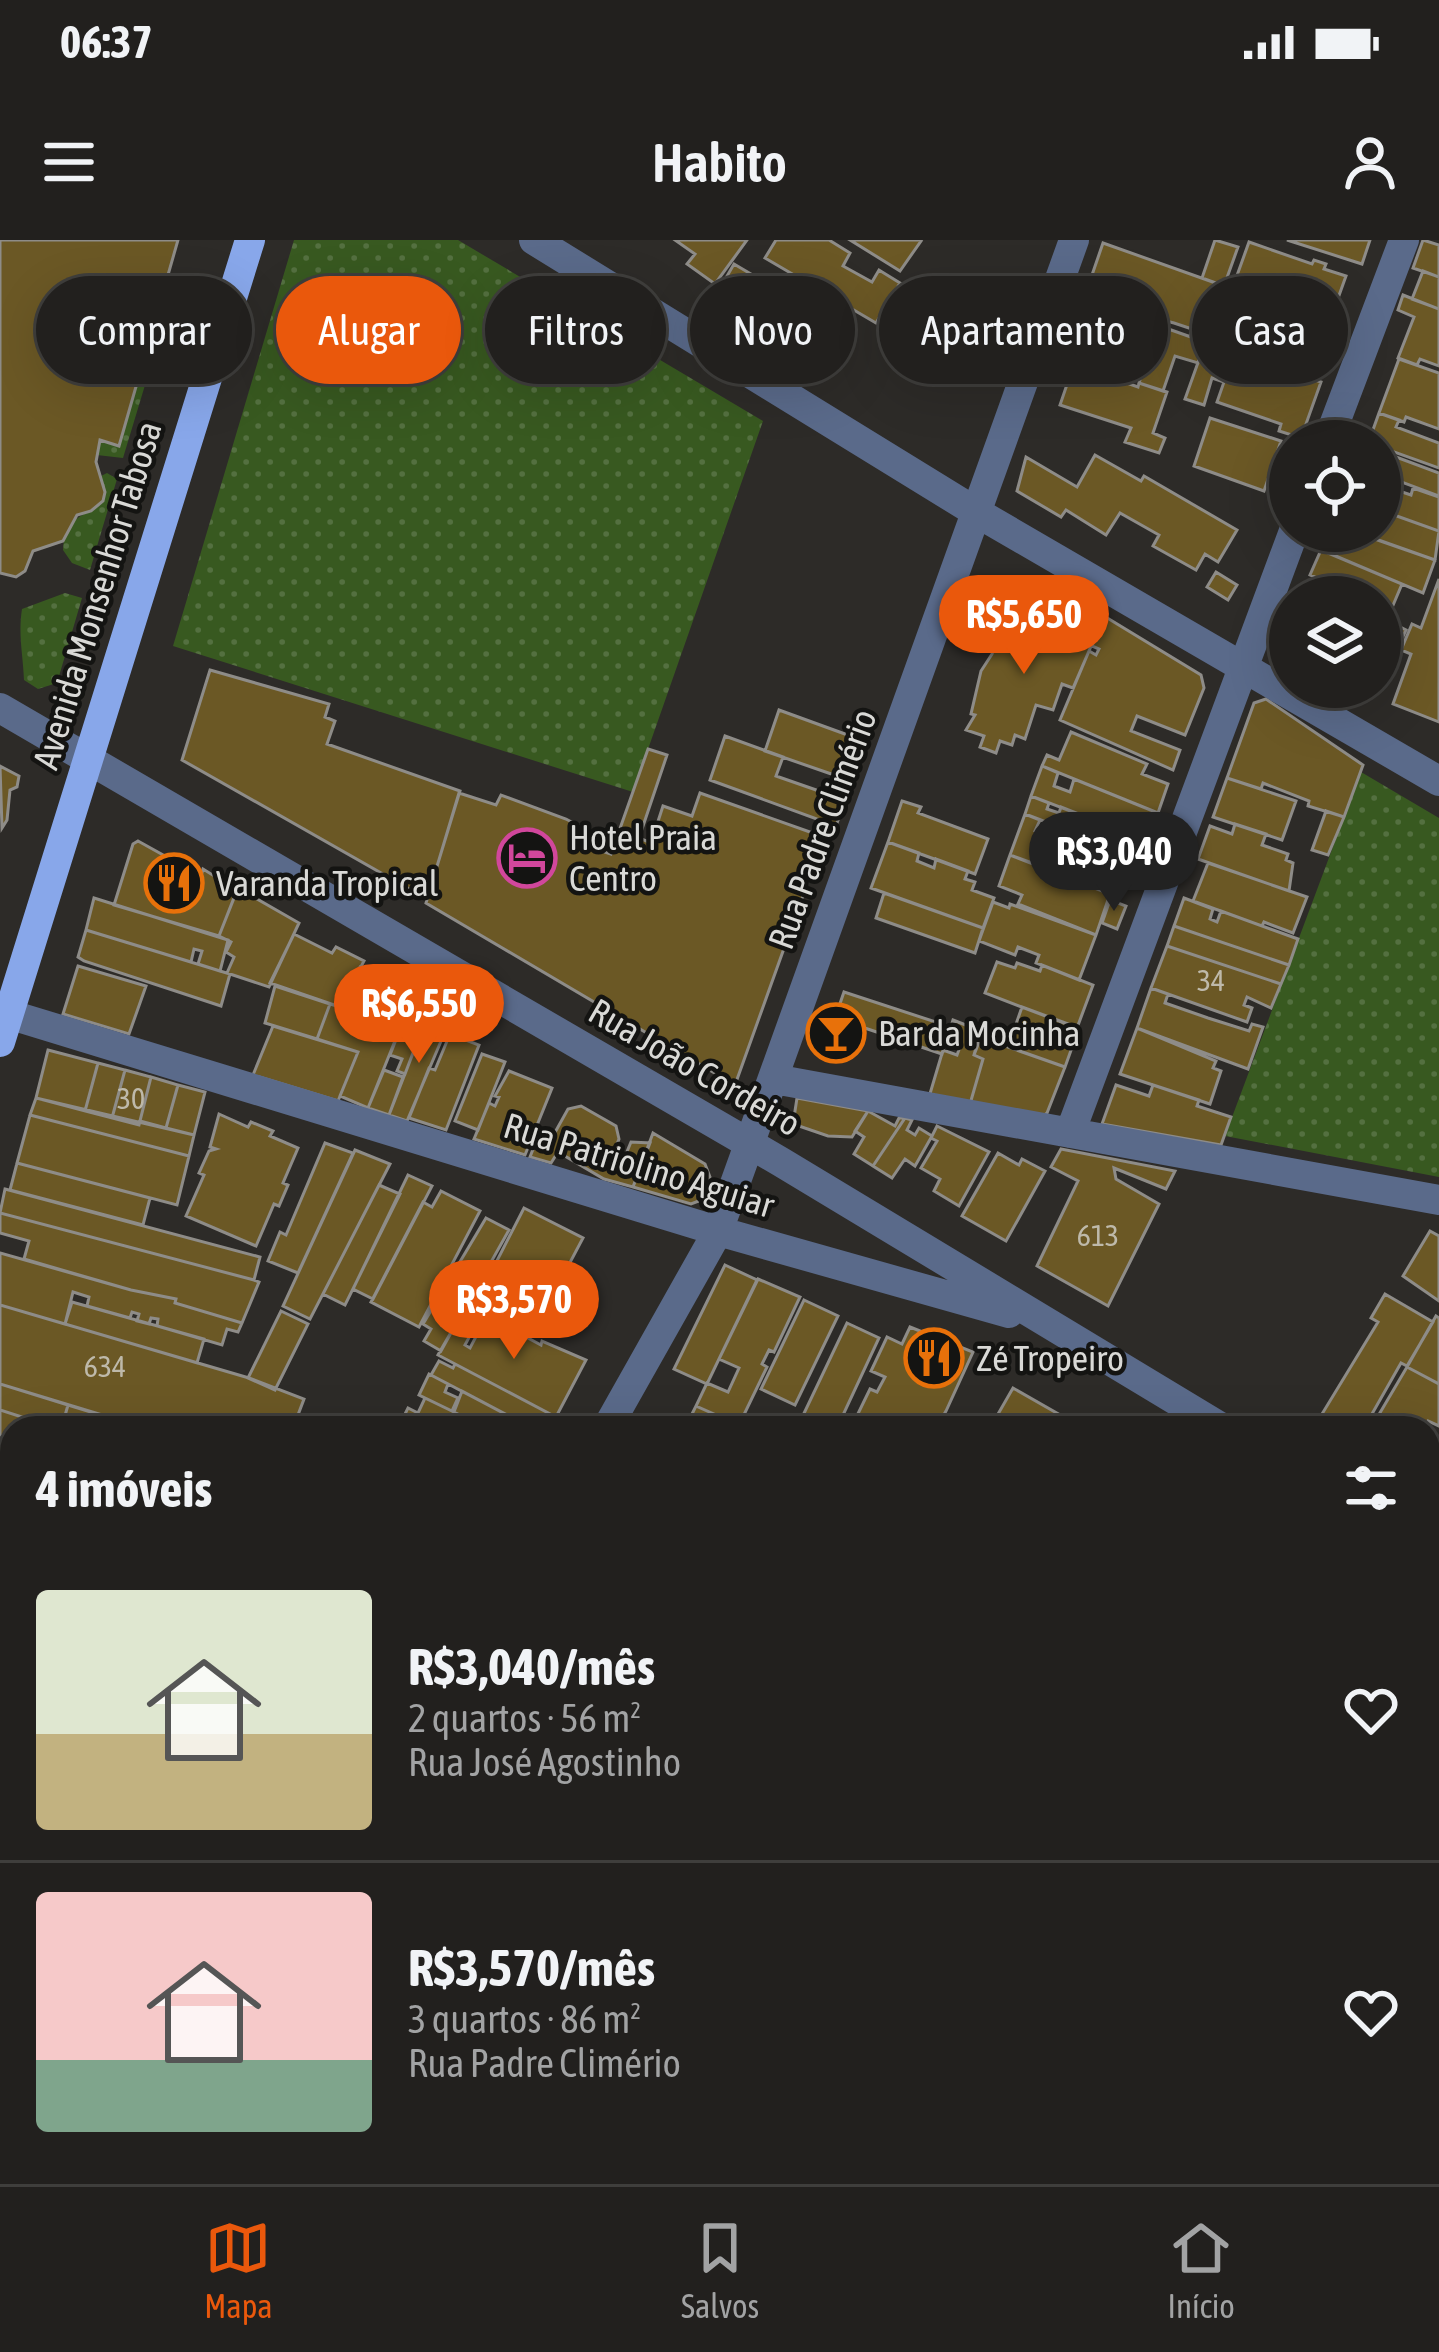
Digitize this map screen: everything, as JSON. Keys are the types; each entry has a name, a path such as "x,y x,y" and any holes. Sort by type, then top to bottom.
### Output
{"main road":[{"name":"Avenida Monsenhor Tabosa","path":"4,1028 250,240"}],"street":[{"path":"534,240 976,512 1439,782"},
{"name":"Rua Padre Climério","path":"614,1416 718,1231 1074,240"},
{"path":"1336,420 1404,240"},
{"path":"1070,1133 1286,552"},
{"name":"Rua João Cordeiro","path":"0,708 750,1143 1202,1416"},
{"name":"Rua Patriolino Aguiar","path":"4,1028 1043,1322"},
{"path":"774,1079 1439,1200"}],"green space":[{"path":"294,240 458,240 519,276 485,276 485,384 666,384 666,363 690,378 690,384 701,384 763,421 633,792 173,646 276,300 276,384 461,384 461,276 283,276"},
{"path":"137,384 145,384 123,458 97,455 100,440 120,445"},
{"path":"107,473 117,479 90,570 72,563 63,550 64,539 76,519 103,501 99,477"},
{"path":"65,593 82,598 57,683 38,689 24,680 22,609"},
{"path":"1361,772 1439,818 1439,1177 1225,1136"}],"building":[{"path":"0,240 178,240 168,276 36,276 36,384 137,384 119,446 100,440 96,462 103,501 77,515 63,541 33,551 25,571 16,577 0,573"},
{"path":"675,240 747,240 721,276 704,276 687,264 695,254"},
{"path":"776,240 829,240 850,253 843,266 872,282 879,270 889,276 879,276 879,318 876,323 855,311 855,276 796,276 765,258"},
{"path":"850,240 919,240 921,241 900,271"},
{"path":"1215,240 1238,247 1228,276 1203,276"},
{"path":"1287,240 1370,240 1362,264"},
{"path":"1423,240 1439,245 1439,277 1413,268"},
{"path":"1249,242 1312,264 1314,260 1326,264 1324,269 1346,276 1237,276"},
{"path":"1103,243 1196,276 1192,276 1192,329 1168,322 1168,276 1092,275"},
{"path":"734,264 754,276 727,276"},
{"path":"1423,271 1439,277 1439,309 1412,299"},
{"path":"1403,295 1439,309 1439,366 1398,358 1414,317 1398,310"},
{"path":"1168,329 1192,337 1192,361 1175,356 1168,376"},
{"path":"1399,359 1439,373 1439,429 1379,413"},
{"path":"1192,379 1192,384 1210,384 1204,405 1185,399"},
{"path":"1067,384 1142,384 1167,392 1153,433 1165,438 1159,453 1125,442 1131,428 1060,405"},
{"path":"1223,384 1320,384 1307,420 1269,420 1217,402"},
{"path":"1210,418 1269,437 1269,476 1264,491 1194,466"},
{"path":"1401,429 1439,443 1439,468 1401,454"},
{"path":"1095,455 1141,481 1144,476 1237,530 1218,562 1205,554 1196,570 1153,546 1159,535 1120,513 1106,535 1066,510 1061,517 1017,491 1026,457 1077,487"},
{"path":"1401,459 1439,473 1439,496 1401,482"},
{"path":"1413,488 1439,497 1439,531 1401,517 1401,492 1411,495"},
{"path":"1401,517 1439,531 1435,560 1401,548"},
{"path":"1401,548 1435,560 1423,593 1401,584 1401,576 1383,576 1326,552 1401,552"},
{"path":"1320,552 1326,552 1383,576 1312,576"},
{"path":"1216,572 1237,585 1228,600 1207,587"},
{"path":"1439,579 1439,722 1401,707 1401,682 1411,654 1401,650 1412,624 1421,628"},
{"path":"1028,610 1092,644 1073,688 1062,684 1053,710 1036,705 1025,739 1015,735 1012,745 1000,741 996,753 980,747 984,736 966,730 975,715 971,714 981,671 1000,630 1004,632 1005,614 1024,621"},
{"path":"1104,616 1201,675 1204,688 1185,735 1137,716 1131,731 1180,750 1173,770 1060,720 1089,651 1096,655 1099,649 1092,646"},
{"path":"210,670 329,704 325,717 335,721 327,744 460,791 427,899 182,760"},
{"path":"1266,699 1269,708 1279,708 1363,765 1344,817 1308,806 1309,801 1263,783 1261,789 1227,778 1254,703"},
{"path":"779,710 867,742 855,774 843,769 840,777 765,751"},
{"path":"1071,732 1147,764 1142,774 1168,784 1158,813 1042,766 1047,755 1059,760"},
{"path":"725,736 783,757 776,776 845,800 836,826 710,780"},
{"path":"648,749 667,755 639,838 651,843 663,806 692,816 700,793 824,837 735,1085 426,903 459,793 496,805 501,795 566,819 600,837 596,849 611,854"},
{"path":"0,766 19,776 17,787 10,790 2,828"},
{"path":"1042,766 1058,773 1054,786 1070,792 1074,779 1158,813 1148,841 1031,796"},
{"path":"1227,778 1296,801 1282,840 1213,817"},
{"path":"1031,796 1049,803 1047,809 1059,813 1061,807 1148,841 1141,858 1025,814"},
{"path":"902,801 921,807 918,813 988,839 975,874 888,842"},
{"path":"1326,811 1344,817 1328,855 1312,850"},
{"path":"1025,814 1040,820 1035,831 1096,855 1101,843 1141,858 1136,873 1127,870 1118,894 1010,855"},
{"path":"1235,824 1266,834 1262,845 1288,854 1286,860 1293,863 1289,891 1198,859 1210,826 1232,834"},
{"name":"Varanda Tropical","path":"138,841 201,876 203,869 237,890 219,936 114,905 133,844"},
{"path":"888,842 919,853 917,861 934,868 936,859 968,871 965,879 975,882 972,890 994,898 983,928 871,888"},
{"path":"1010,855 1110,894 1096,935 1018,904 1022,895 999,886"},
{"path":"1208,863 1307,897 1293,933 1193,901"},
{"path":"238,888 299,923 269,987 227,973 234,957 226,952 231,942 219,936"},
{"path":"884,893 983,928 975,953 876,918"},
{"path":"94,898 228,940 220,971 198,964 202,951 194,949 191,962 86,930"},
{"path":"1184,898 1213,909 1210,919 1217,922 1221,911 1298,939 1289,965 1174,926"},
{"path":"1110,900 1126,906 1117,929 1102,923"},
{"path":"993,902 1096,935 1079,980 1036,963 1039,955 1018,947 1015,955 979,941"},
{"path":"1174,926 1289,965 1281,984 1167,946"},
{"path":"86,930 230,974 221,1006 84,961 78,957"},
{"path":"294,934 332,953 336,947 364,961 340,1007 270,983"},
{"path":"1167,946 1281,984 1271,1008 1247,997 1244,1005 1252,1008 1247,1022 1151,988"},
{"path":"997,962 1040,971 1042,965 1093,985 1077,1028 985,993"},
{"path":"78,966 146,986 129,1034 63,1014"},
{"path":"360,967 413,996 368,1108 340,1096 358,1052 317,1039 330,1004 340,1007"},
{"path":"275,986 330,1004 317,1039 265,1023"},
{"path":"1151,988 1168,994 1165,1003 1208,1018 1249,1031 1252,1024 1263,1027 1248,1069 1137,1028"},
{"path":"415,991 433,1000 405,1074 397,1071 402,1059 390,1055"},
{"path":"844,992 951,1027 942,1054 835,1018"},
{"path":"1022,1007 1079,1028 1065,1067 1008,1047"},
{"path":"429,1012 450,1020 407,1121 389,1115"},
{"path":"953,1020 981,1031 974,1055 983,1059 970,1104 929,1097 943,1050 957,1055 961,1044 947,1039"},
{"path":"273,1026 358,1052 338,1101 253,1075"},
{"path":"1137,1028 1216,1061 1213,1068 1221,1071 1210,1104 1120,1074"},
{"path":"450,1034 479,1045 446,1130 409,1118 429,1068 435,1070"},
{"path":"981,1037 1065,1067 1047,1113 1042,1117 970,1104 983,1059 974,1055"},
{"path":"48,1050 98,1063 85,1111 36,1098"},
{"path":"482,1054 505,1062 478,1130 455,1121"},
{"path":"98,1063 125,1070 112,1118 85,1111"},
{"path":"125,1070 151,1077 139,1125 112,1118"},
{"path":"384,1070 403,1077 389,1115 368,1108"},
{"path":"509,1071 552,1088 525,1155 474,1139"},
{"path":"151,1077 178,1085 166,1128 140,1121"},
{"path":"178,1085 205,1092 194,1135 166,1128"},
{"path":"1116,1085 1149,1096 1153,1085 1231,1117 1221,1145 1102,1124"},
{"path":"36,1098 194,1135 189,1156 30,1115"},
{"path":"797,1098 868,1111 852,1137 828,1136 793,1124"},
{"path":"581,1106 616,1126 619,1139 610,1161 621,1166 631,1142 650,1143 633,1187 604,1179 558,1152 551,1163 530,1157 537,1139 548,1145 568,1109"},
{"path":"868,1111 895,1126 899,1118 905,1118 873,1166 854,1154 864,1137 855,1131"},
{"path":"219,1114 248,1127 251,1122 273,1131 270,1136 298,1148 279,1206 274,1204 256,1246 186,1216 204,1175 199,1173 209,1151 216,1149 210,1147"},
{"path":"30,1115 189,1156 177,1205 17,1163"},
{"path":"905,1118 912,1120 907,1130 915,1135 919,1128 932,1136 915,1166 905,1159 892,1178 873,1166"},
{"path":"937,1126 989,1152 959,1206 934,1191 940,1179 921,1168 937,1141 931,1138"},
{"path":"653,1133 705,1164 710,1177 704,1199 691,1204 633,1187"},
{"path":"325,1143 353,1153 298,1273 268,1261 280,1232 286,1235"},
{"path":"1061,1149 1175,1171 1166,1189 1114,1168 1116,1179 1159,1204 1108,1306 1037,1266 1078,1181 1051,1167"},
{"path":"355,1150 390,1164 310,1319 283,1306"},
{"path":"998,1153 1019,1165 1022,1159 1045,1171 1006,1241 962,1216"},
{"path":"17,1163 150,1198 143,1225 10,1190"},
{"path":"408,1175 432,1186 373,1299 353,1289"},
{"path":"379,1185 400,1194 345,1305 323,1294"},
{"path":"5,1189 260,1257 254,1280 0,1213"},
{"path":"441,1191 480,1211 419,1327 371,1302 423,1202 432,1207"},
{"path":"524,1208 583,1238 531,1336 467,1305 476,1287 482,1290"},
{"path":"0,1213 259,1282 242,1323 175,1303 176,1299 24,1259 29,1241 0,1233"},
{"path":"486,1218 509,1230 467,1305 442,1292"},
{"path":"1430,1231 1439,1236 1439,1301 1403,1276"},
{"path":"0,1253 176,1299 175,1303 242,1323 238,1332 227,1329 222,1345 157,1326 158,1319 151,1318 149,1324 137,1321 139,1314 132,1312 130,1318 87,1306 89,1297 73,1292 65,1324 0,1305"},
{"path":"725,1265 757,1280 707,1384 674,1369"},
{"path":"758,1279 800,1297 774,1352 769,1350 762,1364 767,1367 743,1416 719,1416 696,1406 707,1383 728,1392 739,1368 719,1359"},
{"path":"1385,1294 1433,1322 1407,1366 1401,1363 1371,1416 1321,1416 1378,1322 1371,1318"},
{"path":"804,1300 838,1316 795,1405 761,1389"},
{"path":"72,1302 204,1339 197,1363 65,1324"},
{"path":"0,1305 249,1378 304,1399 298,1416 105,1416 0,1384"},
{"path":"465,1308 480,1317 465,1345 470,1348 487,1316 541,1345 542,1341 586,1360 554,1416 438,1355"},
{"path":"432,1309 457,1322 441,1351 424,1341 431,1329 423,1324"},
{"path":"281,1311 308,1324 275,1390 248,1378"},
{"path":"1436,1316 1439,1318 1439,1384 1407,1367"},
{"path":"847,1323 879,1338 843,1416 803,1416"},
{"path":"910,1327 973,1352 943,1416 857,1416 870,1389 877,1392 885,1377 871,1371 887,1337 902,1344"},
{"path":"439,1361 453,1368 455,1364 554,1416 509,1416 431,1375"},
{"path":"1407,1367 1439,1384 1439,1416 1378,1416"},
{"path":"429,1374 448,1384 445,1392 458,1398 452,1411 419,1395"},
{"path":"0,1384 68,1405 65,1416 19,1416 0,1410"},
{"path":"1013,1388 1062,1416 997,1416"},
{"path":"462,1391 509,1416 462,1416 454,1412"},
{"path":"425,1398 461,1416 405,1414 408,1408 418,1413"},
{"path":"68,1405 104,1416 65,1416"},
{"path":"696,1406 716,1415 716,1416 691,1416"}],"place":[{"name":"Hotel Praia Centro","path":"527,858"},
{"name":"Varanda Tropical","path":"174,883"},
{"name":"Bar da Mocinha","path":"836,1033"},
{"name":"Zé Tropeiro","path":"934,1358"}]}
